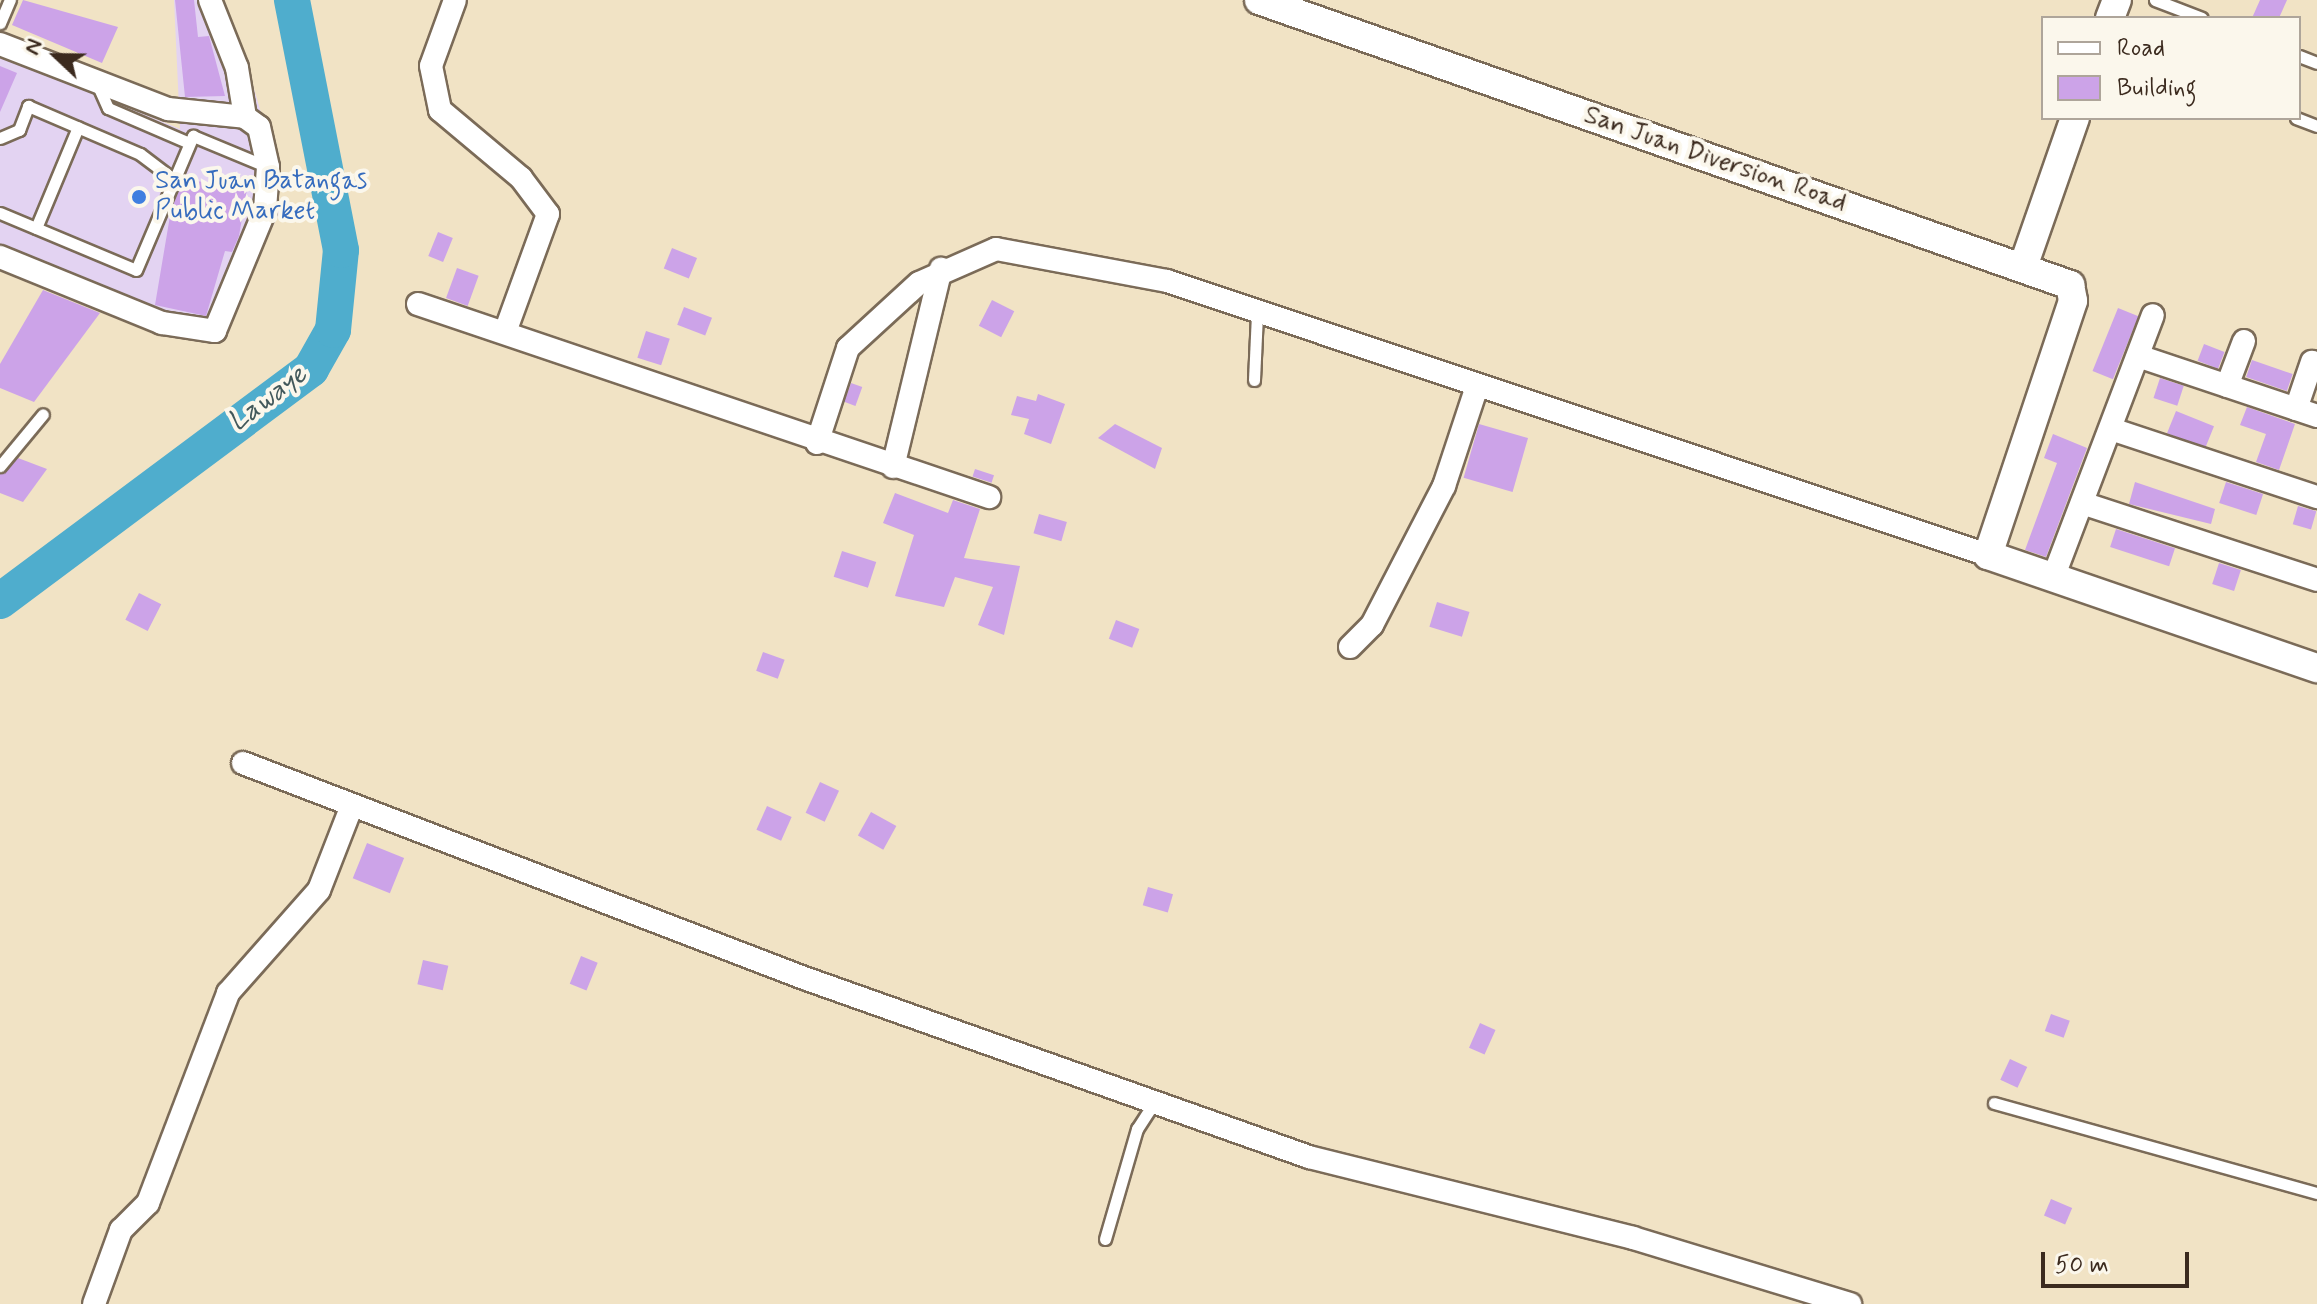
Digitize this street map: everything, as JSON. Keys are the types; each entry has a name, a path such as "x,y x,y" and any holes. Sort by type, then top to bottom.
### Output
{"street":[{"path":"0,257 162,323 215,331 261,223 268,167 237,68 210,0"},
{"path":"455,0 431,66 440,110 521,178 548,214 505,332"},
{"name":"San Juan Diversion Road","path":"1259,0 2070,285 2073,301 1988,555"},
{"path":"0,44 99,88 168,109 252,122"},
{"path":"2023,267 2074,120"},
{"path":"817,443 848,348 941,269 996,249 1167,281 1476,389 1988,555 2317,668"},
{"path":"893,467 941,269"},
{"path":"418,304 817,443 989,497"},
{"path":"2053,578 2153,315"},
{"path":"2227,386 2244,341"},
{"path":"2138,356 2306,413 2312,362"},
{"path":"1350,647 1372,625 1444,486 1476,389"},
{"path":"2111,429 2317,497"},
{"path":"2082,503 2317,580"},
{"path":"243,763 351,808 804,978 1156,1099 1309,1157 1618,1234 1850,1304"},
{"path":"94,1304 121,1230 148,1203 228,993 319,890 351,808"}],"lane":[{"path":"0,23 10,0"},
{"path":"2155,0 2197,16"},
{"path":"99,88 108,108 187,142 202,136 268,167"},
{"path":"0,138 19,130 28,106 140,154 172,178"},
{"path":"36,228 78,127"},
{"path":"0,213 136,270 187,142"},
{"path":"1254,380 1257,314"},
{"path":"0,466 43,414"},
{"path":"1105,1239 1137,1129 1156,1099"},
{"path":"1994,1103 2317,1193"}],"shaded area":[{"name":"San Juan Batangas Public Market","path":"174,0 215,0 250,75 275,161 280,212 224,324 151,311 0,247 0,55 180,129"}],"building":[{"path":"23,0 118,27 102,63 12,25"},
{"path":"175,0 194,0 198,37 209,36 225,96 185,97"},
{"path":"2260,0 2287,0 2280,16 2253,16"},
{"path":"0,66 17,73 0,112"},
{"path":"184,179 247,189 239,236 232,252 225,251 206,316 155,305 171,210"},
{"path":"438,232 453,238 443,262 428,256"},
{"path":"672,248 697,258 689,279 664,268"},
{"path":"457,268 479,276 468,306 446,298"},
{"path":"43,290 100,313 34,402 0,388 0,364"},
{"path":"992,300 1014,311 1001,337 979,326"},
{"path":"684,307 712,318 705,335 677,325"},
{"path":"2118,308 2138,316 2113,379 2093,371"},
{"path":"646,331 670,339 661,365 637,358"},
{"path":"2204,344 2225,352 2218,369 2198,361"},
{"path":"2252,360 2293,374 2287,391 2246,377"},
{"path":"2160,378 2184,386 2177,406 2154,398"},
{"path":"851,383 862,387 855,406 844,402"},
{"path":"1038,394 1065,404 1051,444 1024,434 1029,419 1011,415 1017,396 1036,401"},
{"path":"2247,407 2295,424 2279,470 2256,462 2266,434 2240,425"},
{"path":"2176,411 2214,426 2205,449 2167,433"},
{"path":"1115,424 1162,448 1155,469 1098,438"},
{"path":"1479,424 1528,438 1513,492 1464,478"},
{"path":"2053,434 2087,448 2046,557 2025,550 2057,463 2044,458"},
{"path":"18,458 47,469 23,502 0,493 0,474"},
{"path":"975,469 994,475 992,483 973,477"},
{"path":"2135,482 2215,509 2211,524 2129,504"},
{"path":"2226,482 2263,494 2256,515 2219,503"},
{"path":"895,493 948,513 953,500 980,509 964,558 1020,566 1004,635 978,625 993,587 955,577 944,607 895,596 914,535 883,523"},
{"path":"2298,506 2316,511 2311,530 2293,524"},
{"path":"1039,514 1067,522 1061,541 1033,533"},
{"path":"2116,529 2175,548 2169,566 2110,547"},
{"path":"842,551 876,562 868,588 834,577"},
{"path":"2219,563 2241,570 2234,591 2212,584"},
{"path":"139,593 161,604 148,631 125,620"},
{"path":"1437,602 1470,612 1462,637 1429,627"},
{"path":"1116,620 1139,629 1132,648 1109,639"},
{"path":"763,652 785,660 778,679 756,671"},
{"path":"820,782 839,791 825,822 806,813"},
{"path":"767,806 792,817 781,841 756,830"},
{"path":"871,812 896,826 883,850 858,836"},
{"path":"367,843 404,858 390,893 353,878"},
{"path":"1148,887 1173,894 1168,912 1143,905"},
{"path":"581,956 598,963 586,991 570,984"},
{"path":"423,960 448,966 443,990 417,984"},
{"path":"2051,1014 2070,1021 2064,1038 2045,1031"},
{"path":"1480,1023 1496,1030 1485,1055 1469,1048"},
{"path":"2010,1059 2027,1067 2017,1088 2000,1080"},
{"path":"2051,1199 2072,1208 2065,1225 2044,1216"}],"waterway":[{"name":"Lawaye","path":"0,601 311,369 333,330 341,250 292,0"}],"place":[{"name":"San Juan Batangas Public Market","path":"139,197"}]}
